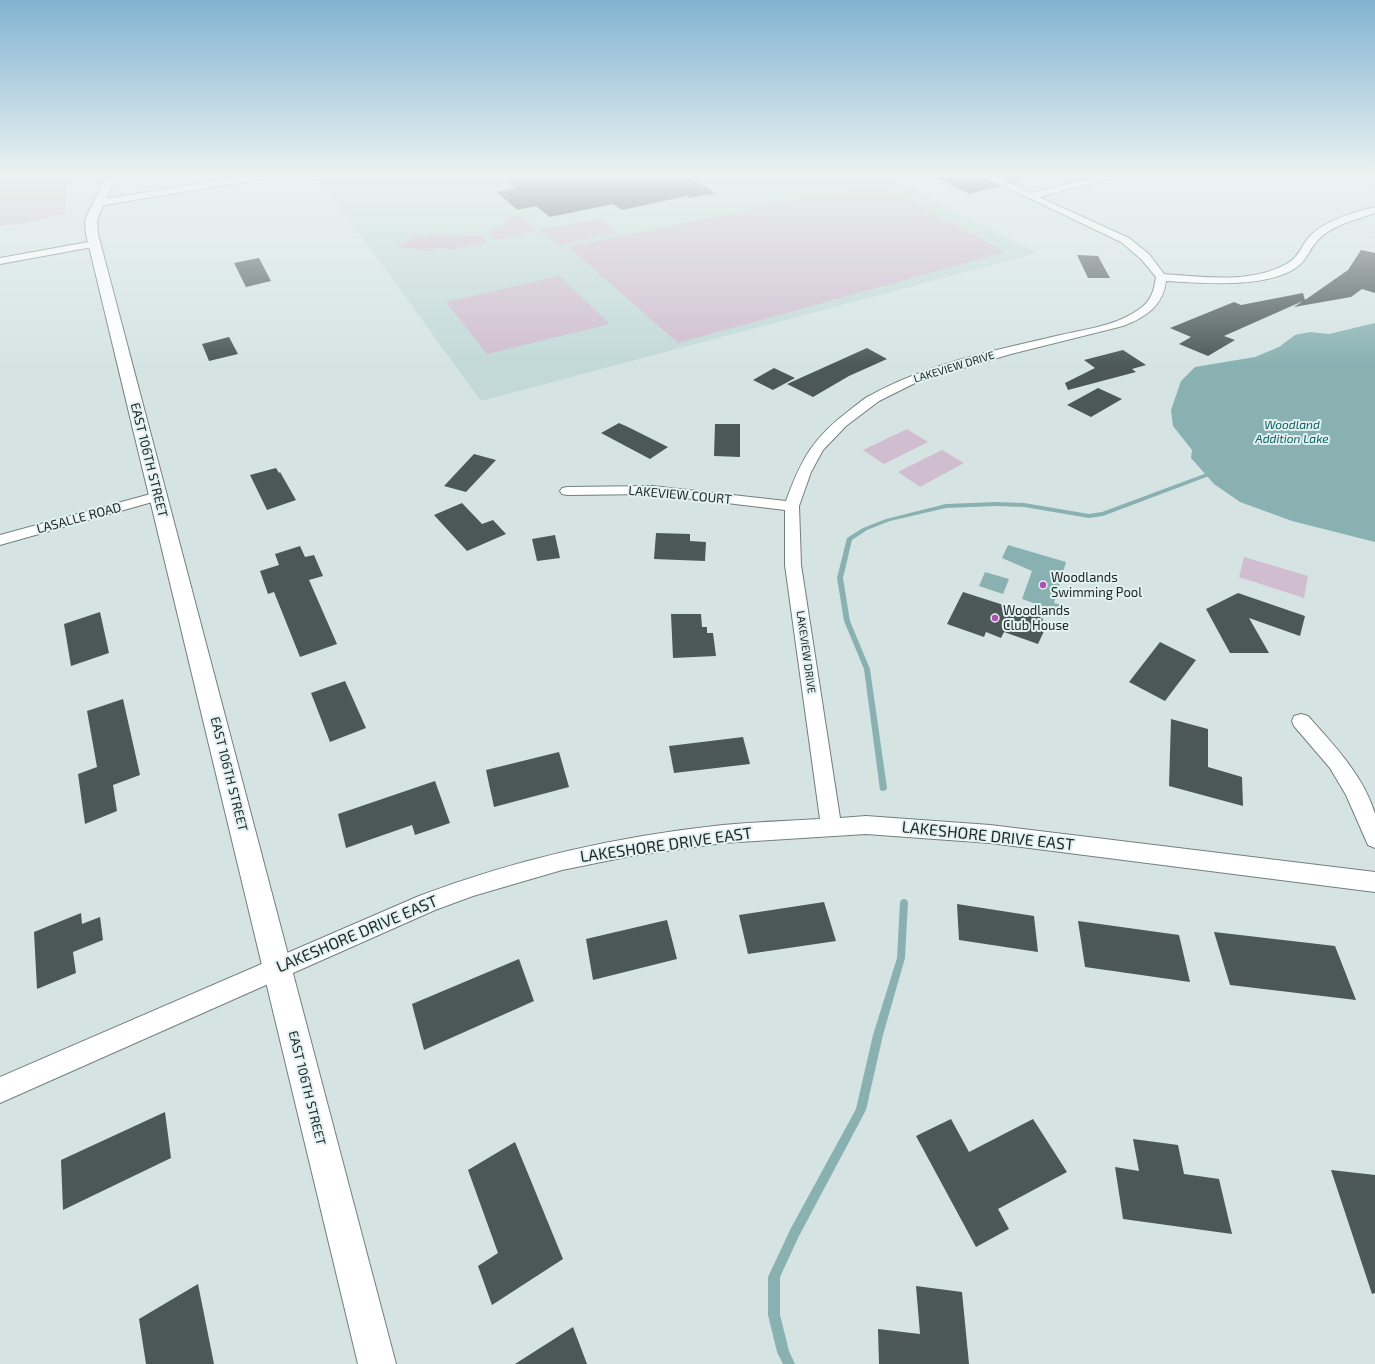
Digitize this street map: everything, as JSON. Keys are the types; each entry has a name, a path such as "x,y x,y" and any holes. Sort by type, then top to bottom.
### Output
{"street":[{"name":"EAST 106TH STREET","path":"93,239 377,1364"},
{"path":"1122,239 1144,254 1161,277 1226,280 1254,278 1271,274 1292,266 1301,258 1307,246 1314,239"},
{"path":"0,262 94,244"},
{"name":"LAKEVIEW DRIVE","path":"831,826 793,565 792,506 804,472 817,448 841,423 874,398 914,378 1009,351 1119,324 1131,319 1150,307 1158,297 1161,277"},
{"name":"LAKEVIEW COURT","path":"567,491 652,490 792,506"},
{"name":"LASALLE ROAD","path":"0,540 158,496"},
{"path":"1301,721 1337,762 1356,792 1375,839"},
{"name":"LAKESHORE DRIVE EAST","path":"0,1090 427,903 473,886 562,861 631,847 723,834 831,826 866,825 990,834 1375,882"}],"shaded area":[{"path":"363,239 1009,239 1037,253 481,401"},
{"path":"411,239 484,239 487,242 452,250 442,248 427,251 397,247"},
{"path":"552,239 587,239 559,245"},
{"path":"609,239 980,239 1005,252 678,343 569,247"},
{"path":"559,276 610,324 487,354 446,302"},
{"path":"907,429 928,442 884,464 863,450"},
{"path":"942,450 964,463 920,487 898,472"},
{"path":"1244,557 1308,576 1304,598 1239,577"}],"water":[{"name":"Woodland Addition Lake","path":"1375,323 1375,542 1292,521 1240,502 1214,484 1191,458 1192,450 1173,426 1171,410 1181,381 1195,367 1255,357 1279,347 1295,335 1310,332 1329,334"},
{"name":"Woodlands Swimming Pool","path":"1008,545 1066,562 1054,603 1063,605 1061,613 1022,599 1032,571 1002,558"},
{"path":"985,572 1009,579 1003,594 979,586"}],"building":[{"path":"1361,250 1375,253 1375,293 1362,289 1351,297 1294,307 1303,301 1224,336 1235,340 1208,356 1179,344 1191,337 1170,328 1234,302 1241,305 1303,293 1305,300 1348,270"},
{"path":"1077,255 1098,256 1110,278 1088,278"},
{"path":"259,258 271,281 246,287 234,263"},
{"path":"229,337 238,354 209,361 202,344"},
{"path":"867,348 887,359 849,376 813,397 787,384"},
{"path":"1123,350 1146,365 1132,369 1136,372 1068,390 1065,383 1095,368 1084,360"},
{"path":"774,368 795,378 773,390 753,380"},
{"path":"1098,388 1122,399 1091,417 1067,405"},
{"path":"619,423 668,447 650,459 601,433"},
{"path":"715,424 740,424 740,457 714,456"},
{"path":"474,454 496,460 466,492 444,486"},
{"path":"276,468 279,473 280,472 296,500 267,510 250,475"},
{"path":"462,503 482,524 493,520 506,534 467,551 434,515"},
{"path":"656,533 690,534 690,541 706,542 705,561 654,559"},
{"path":"555,535 560,558 537,561 532,539"},
{"path":"300,546 305,557 314,555 323,576 309,580 337,644 300,657 274,592 268,594 260,571 279,565 275,554"},
{"name":"Woodlands Club House","path":"963,592 1041,617 1040,618 1043,619 1040,627 1045,629 1038,644 1004,632 1001,638 986,632 984,637 947,624"},
{"path":"1238,593 1305,616 1300,636 1249,618 1269,653 1230,653 1206,609"},
{"path":"100,612 109,653 71,666 64,624"},
{"path":"671,614 701,614 702,627 707,627 707,633 713,633 716,656 673,658"},
{"path":"1160,642 1196,660 1165,701 1129,682"},
{"path":"345,681 366,728 330,742 311,693"},
{"path":"123,699 140,775 113,785 117,811 85,824 78,774 97,767 87,711"},
{"path":"1171,719 1208,729 1208,767 1242,777 1243,806 1169,786"},
{"path":"743,737 750,764 674,773 669,746"},
{"path":"559,752 569,787 494,807 486,770"},
{"path":"435,781 450,823 415,835 412,825 346,848 338,814"},
{"path":"824,902 836,941 748,954 739,915"},
{"path":"957,904 1034,916 1038,952 959,940"},
{"path":"81,913 82,924 100,917 103,940 73,952 76,973 37,989 34,932"},
{"path":"667,920 677,959 593,980 586,939"},
{"path":"1078,921 1179,935 1190,982 1085,967"},
{"path":"1214,932 1335,946 1356,1000 1230,985"},
{"path":"519,959 534,1001 424,1050 412,1004"},
{"path":"165,1112 171,1158 63,1210 61,1160"},
{"path":"951,1119 969,1152 1033,1119 1067,1172 998,1209 1009,1229 976,1247 916,1136"},
{"path":"1133,1139 1178,1145 1184,1174 1219,1179 1232,1234 1123,1219 1115,1167 1139,1171"},
{"path":"515,1142 563,1259 492,1305 478,1266 498,1253 468,1170"},
{"path":"1331,1170 1375,1175 1375,1293 1372,1294"},
{"path":"198,1284 214,1364 146,1364 139,1319"},
{"path":"916,1286 962,1292 969,1364 879,1364 878,1329 920,1334"},
{"path":"573,1327 587,1364 515,1364"}],"waterway":[{"path":"883,788 867,669 847,621 840,578 849,539 865,529 888,520 946,506 996,504 1024,505 1089,516 1103,514 1207,475"},
{"path":"789,1364 783,1352 774,1315 774,1277 795,1232 861,1110 878,1035 901,958 904,903"}],"place":[{"name":"Woodlands Swimming Pool","path":"1043,585"},
{"name":"Woodlands Club House","path":"995,618"}]}
